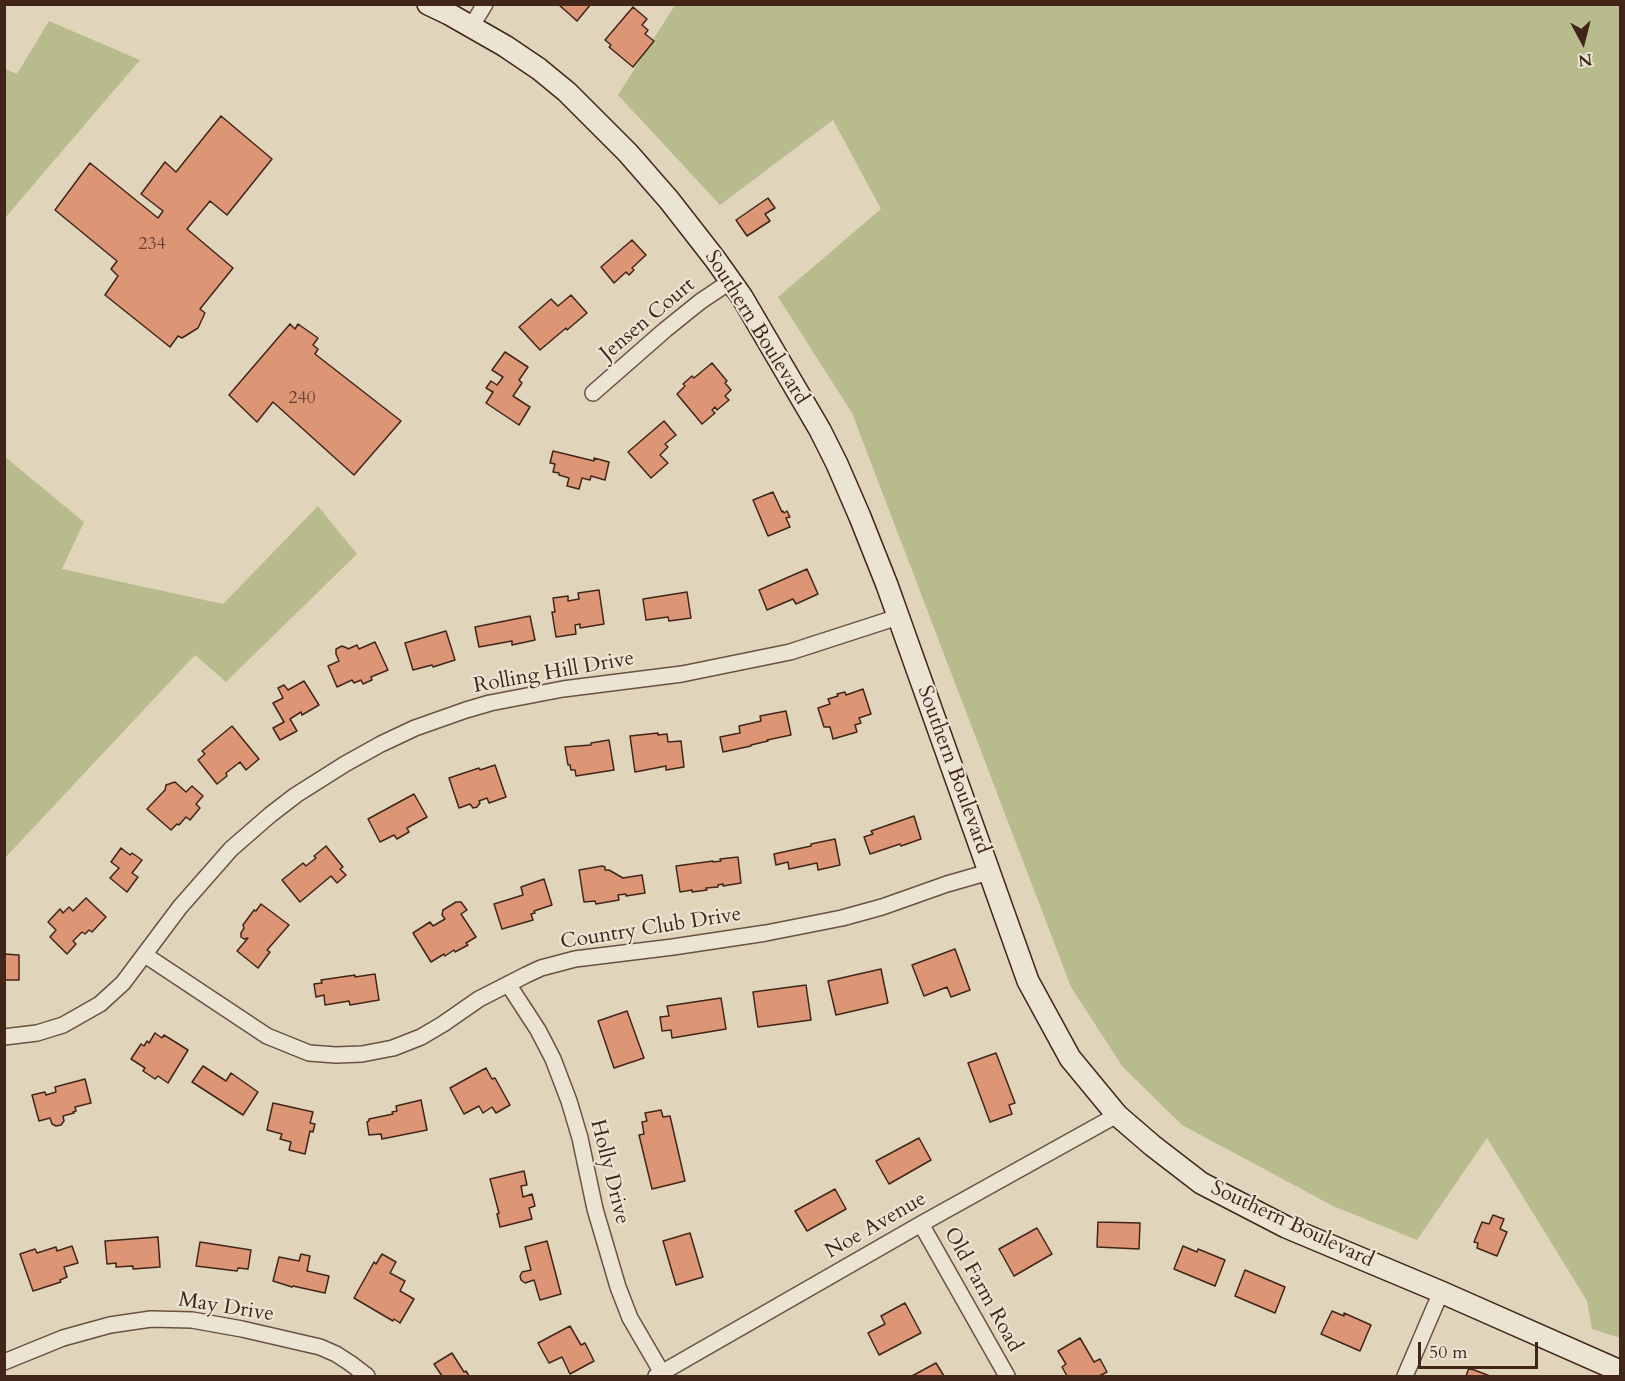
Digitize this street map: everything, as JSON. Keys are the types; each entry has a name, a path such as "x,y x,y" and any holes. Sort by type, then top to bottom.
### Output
{"main road":[{"name":"Southern Boulevard","path":"428,4 505,46 539,69 587,112 628,153 669,200 731,281 819,430 860,517 1028,981 1070,1058 1117,1115 1201,1184 1286,1227 1620,1371"}],"street":[{"path":"471,27 485,4"},
{"name":"Jensen Court","path":"593,393 665,330 701,301 731,281"},
{"name":"Rolling Hill Drive","path":"4,1037 37,1033 63,1025 100,1004 123,983 180,907 231,849 296,795 381,744 416,728 466,710 521,696 682,674 790,652 898,617"},
{"name":"Country Club Drive","path":"145,955 267,1036 287,1046 309,1053 362,1054 404,1044 421,1037 478,999 541,968 575,959 766,933 842,918 989,872"},
{"name":"Holly Drive","path":"508,984 538,1030 557,1070 580,1138 595,1209 618,1287 630,1318 659,1375"},
{"name":"Noe Avenue","path":"659,1375 921,1224 1117,1115"},
{"name":"Old Farm Road","path":"921,1224 1007,1377"},
{"path":"1405,1377 1441,1292"},
{"name":"May Drive","path":"4,1362 63,1338 110,1325 151,1319 192,1320 320,1347 351,1363 367,1377"}],"green space":[{"path":"675,5 1620,5 1620,1338 1592,1329 1587,1301 1487,1138 1417,1240 1333,1206 1182,1125 1122,1066 1071,987 852,413 778,297 881,209 833,120 720,205 618,95"},
{"path":"49,21 140,60 5,218 5,69 17,74"},
{"path":"4,456 84,522 62,569 223,604 318,506 357,554 226,682 195,655 5,858"}],"building":[{"path":"558,4 591,4 577,21"},
{"path":"633,7 647,19 642,25 648,30 645,34 654,41 633,67 609,47 611,45 605,40"},
{"path":"221,116 272,159 227,215 210,201 187,229 233,268 200,309 205,313 198,328 182,338 178,336 170,347 105,295 118,276 111,269 117,261 55,210 90,163 158,218 163,211 141,194 165,162 176,172"},
{"path":"768,198 775,208 765,214 770,221 747,236 736,220"},
{"path":"632,240 646,255 632,268 634,270 629,275 626,272 614,283 601,267"},
{"path":"571,295 587,313 540,350 519,327 551,299 558,306"},
{"path":"290,324 295,329 298,324 318,338 313,345 318,349 315,354 401,421 354,475 273,402 257,422 229,395"},
{"path":"505,352 528,367 519,380 522,383 513,396 530,407 519,425 486,403 493,392 486,388 491,381 497,385 503,377 492,370"},
{"path":"712,363 727,381 725,383 731,390 725,396 729,400 717,410 715,407 712,410 715,413 702,424 677,394 692,376 694,378"},
{"path":"664,421 676,435 665,444 668,447 660,455 668,463 651,478 628,452"},
{"path":"553,451 594,461 594,458 609,462 605,480 591,476 590,480 582,478 579,489 567,486 569,478 553,472 555,464 550,463"},
{"path":"773,492 782,512 787,511 790,517 786,518 790,527 768,536 753,500"},
{"path":"807,569 818,594 796,604 793,599 767,610 759,590"},
{"path":"599,590 604,624 580,628 580,624 575,625 576,634 556,637 552,612 555,612 553,598 568,596 568,601 579,599 578,593"},
{"path":"687,592 691,618 669,621 668,617 646,620 643,599"},
{"path":"530,616 535,640 512,645 512,641 479,647 475,627"},
{"path":"446,631 455,660 413,670 405,643"},
{"path":"375,642 388,670 371,677 372,680 363,684 361,680 354,683 352,680 337,687 328,666 339,661 336,649 342,646 348,649 357,645 359,649"},
{"path":"304,681 319,705 290,719 297,731 280,740 273,728 284,722 273,703 283,698 278,688 284,685 288,690"},
{"path":"863,689 871,714 859,718 861,723 855,725 857,732 833,739 830,727 824,727 818,708 830,704 828,699 838,696 837,694 845,692 846,695"},
{"path":"786,711 791,735 723,752 720,737 740,733 739,726 761,721 760,716"},
{"path":"232,726 259,759 246,770 240,762 217,784 198,760 205,754 202,751"},
{"path":"658,733 658,735 667,734 668,742 681,741 684,767 666,770 666,766 635,772 630,736"},
{"path":"609,740 614,770 576,776 575,770 571,770 568,765 565,747 591,745 591,743"},
{"path":"495,765 506,797 489,803 487,798 479,801 477,807 473,808 470,804 459,808 449,778"},
{"path":"175,782 186,792 192,786 203,796 196,804 200,808 190,820 186,817 171,830 147,809 165,790 166,785"},
{"path":"414,794 427,817 407,828 409,832 397,839 394,835 380,842 368,819"},
{"path":"914,816 921,839 870,854 864,837 873,834 871,831"},
{"path":"835,839 840,865 818,870 817,863 789,869 788,862 776,865 774,854"},
{"path":"326,846 343,867 340,869 346,875 337,883 331,876 300,902 282,880 303,863 306,866"},
{"path":"121,848 142,860 132,873 138,877 127,892 110,878 119,868 111,862"},
{"path":"738,857 741,883 718,885 718,887 706,888 707,890 680,892 676,866"},
{"path":"602,866 605,870 623,878 642,875 645,893 618,895 619,900 596,904 595,901 584,902 579,870"},
{"path":"544,879 552,905 534,911 535,913 531,914 533,920 502,929 494,904 523,895 521,887"},
{"path":"86,898 106,917 92,932 89,930 85,934 82,932 73,941 76,944 67,954 50,937 56,930 48,922 60,909 63,913 69,907 73,911"},
{"path":"456,902 461,902 467,910 461,914 476,937 466,943 468,945 445,956 444,954 431,962 413,933 430,922 433,926 445,919 442,915 443,910"},
{"path":"261,904 289,925 267,950 270,952 258,968 237,951 248,938 241,937 243,925"},
{"path":"955,949 970,990 951,997 947,987 924,996 912,965"},
{"path":"4,954 19,955 19,980 4,980"},
{"path":"881,969 888,1003 836,1015 828,981"},
{"path":"375,974 379,1000 350,1005 349,1001 325,1005 324,995 316,997 314,984 322,983 321,980"},
{"path":"806,985 811,1020 758,1027 753,992"},
{"path":"721,998 726,1029 672,1038 671,1030 662,1031 660,1017 669,1016 667,1006"},
{"path":"627,1011 644,1058 614,1068 598,1021"},
{"path":"155,1033 162,1038 164,1035 188,1050 168,1083 158,1076 155,1079 143,1071 145,1068 131,1059 141,1044 144,1046 147,1041 149,1043"},
{"path":"996,1053 1015,1103 1009,1105 1012,1114 990,1122 968,1063"},
{"path":"203,1066 226,1081 231,1073 258,1092 243,1115 192,1082"},
{"path":"486,1068 492,1079 495,1078 510,1105 496,1113 492,1107 483,1113 479,1106 464,1114 450,1088"},
{"path":"85,1079 91,1103 75,1107 74,1113 63,1116 64,1121 61,1125 52,1124 50,1118 39,1121 32,1095 56,1092 55,1087"},
{"path":"421,1100 427,1130 382,1139 381,1134 369,1135 367,1122 369,1119 393,1114 392,1112 397,1111 396,1106"},
{"path":"273,1103 313,1112 310,1123 315,1124 313,1132 310,1131 305,1154 289,1150 291,1142 280,1139 282,1134 267,1130"},
{"path":"661,1110 663,1117 670,1116 685,1181 652,1189 639,1135 644,1134 642,1122 647,1121 645,1113"},
{"path":"919,1138 931,1160 889,1184 876,1161"},
{"path":"524,1171 527,1185 521,1186 523,1197 532,1194 535,1206 529,1208 532,1219 500,1227 497,1214 499,1213 490,1179"},
{"path":"835,1189 846,1209 807,1231 795,1211"},
{"path":"1493,1215 1504,1219 1500,1229 1507,1232 1497,1256 1477,1248 1478,1243 1474,1242 1482,1222 1489,1224"},
{"path":"1098,1222 1140,1223 1139,1249 1097,1247"},
{"path":"1037,1228 1052,1254 1014,1276 999,1249"},
{"path":"690,1233 703,1277 676,1285 663,1241"},
{"path":"158,1237 160,1267 133,1269 133,1266 116,1267 116,1263 107,1264 105,1241"},
{"path":"547,1241 561,1294 540,1300 534,1280 525,1283 520,1276 522,1272 531,1270 525,1247"},
{"path":"200,1242 251,1250 248,1269 238,1268 237,1271 196,1266"},
{"path":"72,1246 78,1263 64,1267 67,1277 60,1280 61,1282 33,1291 20,1254 35,1249 37,1253 56,1247 57,1251"},
{"path":"1183,1246 1197,1252 1198,1249 1225,1260 1215,1286 1174,1269"},
{"path":"301,1254 310,1256 307,1271 329,1276 325,1293 273,1281 279,1257 299,1261"},
{"path":"382,1254 396,1262 390,1273 405,1281 400,1291 414,1299 400,1323 354,1298 374,1262 376,1264"},
{"path":"1245,1270 1285,1287 1275,1313 1235,1296"},
{"path":"905,1303 921,1333 879,1355 868,1333 885,1324 881,1316"},
{"path":"1332,1311 1344,1316 1344,1313 1371,1325 1360,1351 1321,1334"},
{"path":"570,1326 581,1345 585,1343 594,1361 570,1374 562,1357 549,1363 538,1343"},
{"path":"1080,1338 1094,1362 1100,1359 1107,1372 1099,1376 1067,1376 1062,1367 1066,1364 1058,1351"},
{"path":"452,1353 469,1376 442,1376 434,1364"},
{"path":"936,1363 944,1376 912,1376"},
{"path":"1469,1368 1490,1376 1466,1376"}]}
